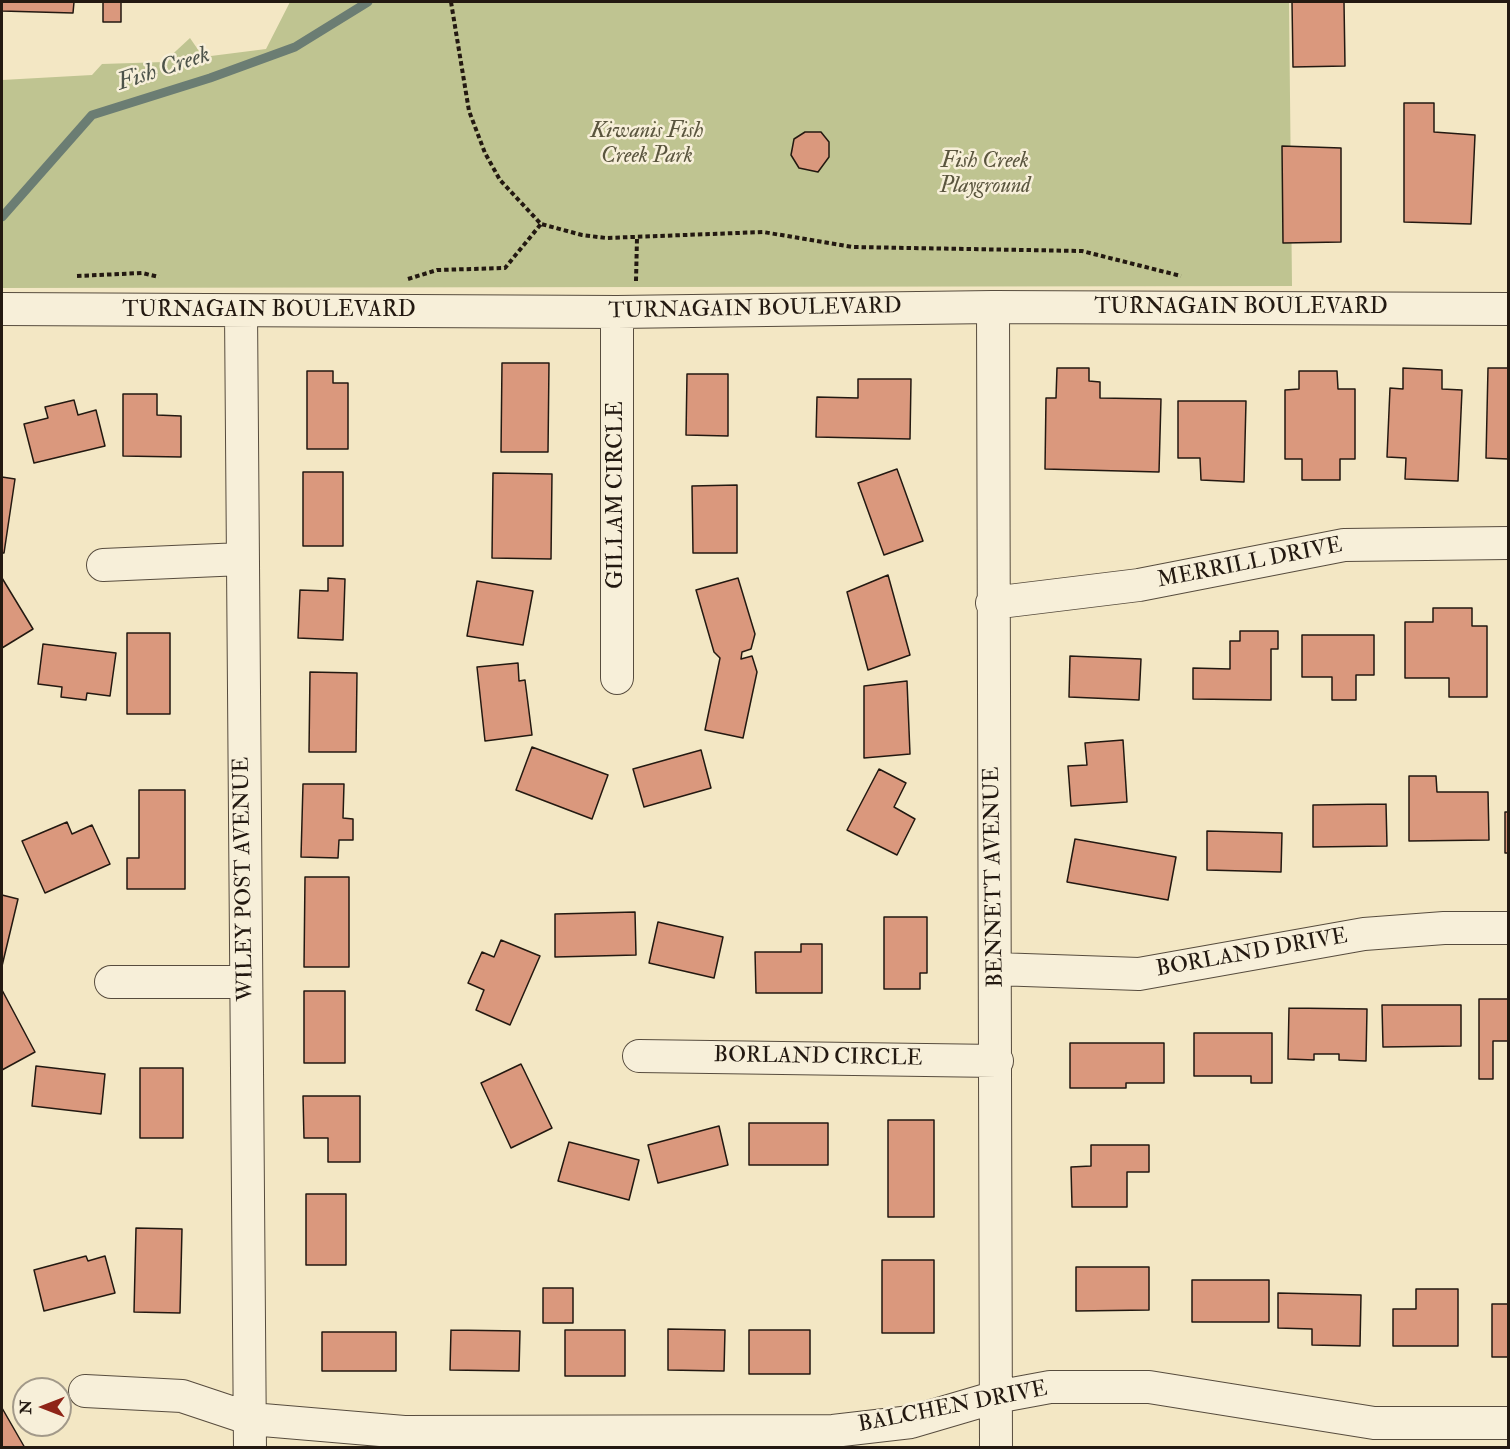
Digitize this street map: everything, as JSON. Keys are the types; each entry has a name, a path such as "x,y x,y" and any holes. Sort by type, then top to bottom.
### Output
{"street":[{"name":"TURNAGAIN BOULEVARD","path":"2,309 617,312 993,307 1509,309"},
{"name":"BENNETT AVENUE","path":"993,307 992,603 997,1061 996,1448"},
{"name":"WILEY POST AVENUE","path":"242,311 250,1433"},
{"name":"GILLAM CIRCLE","path":"617,312 617,678"},
{"name":"MERRILL DRIVE","path":"992,603 1139,585 1344,545 1509,543"},
{"path":"102,565 242,559"},
{"name":"BORLAND DRIVE","path":"996,969 1138,974 1365,934 1444,928 1509,928"},
{"path":"111,982 246,982"},
{"name":"BORLAND CIRCLE","path":"639,1056 997,1061"},
{"name":"BALCHEN DRIVE","path":"85,1391 182,1396 250,1433 833,1431 911,1422 996,1397 1050,1387 1149,1387 1374,1423 1509,1423"}],"path":[{"path":"451,2 469,111 485,153 500,180 541,224 582,235 637,238 763,232 853,247 1082,251 1182,276 1193,276"},
{"path":"399,282 437,270 505,268 541,224"},
{"path":"617,312 636,282 637,238"},
{"path":"73,277 142,273 163,279"}],"green space":[{"name":"Kiwanis Fish Creek Park","path":"290,2 1289,2 1292,286 2,288 2,80 92,75 102,64 164,62 190,38 203,57 266,49"}],"building":[{"path":"2,2 74,2 73,13 2,11"},
{"path":"103,2 121,2 121,22 103,22"},
{"path":"1292,2 1344,2 1345,66 1293,67"},
{"path":"1404,103 1434,103 1434,132 1475,135 1471,224 1404,222"},
{"path":"805,132 821,132 829,142 829,157 818,172 799,168 791,155 794,139"},
{"path":"1282,146 1341,148 1341,242 1283,243"},
{"path":"502,363 549,363 548,452 501,452"},
{"path":"1057,368 1089,368 1089,381 1100,382 1100,398 1161,399 1159,472 1045,469 1046,398 1056,398"},
{"path":"1403,368 1442,370 1442,389 1462,390 1458,481 1405,479 1406,458 1387,457 1390,388 1403,389"},
{"path":"1488,368 1508,368 1508,459 1486,458"},
{"path":"307,371 333,371 333,383 348,383 348,449 307,449"},
{"path":"1299,371 1337,371 1338,389 1355,389 1355,459 1340,459 1340,480 1302,480 1302,459 1285,459 1285,390 1299,389"},
{"path":"687,374 728,374 728,436 686,435"},
{"path":"858,379 911,379 910,439 816,437 817,397 858,398"},
{"path":"123,394 157,394 157,415 181,416 181,457 123,456"},
{"path":"74,400 78,415 96,410 105,446 34,463 24,424 48,418 45,407"},
{"path":"1178,401 1246,401 1244,482 1201,480 1200,458 1178,458"},
{"path":"897,469 923,541 884,555 858,483"},
{"path":"303,472 343,472 343,546 303,546"},
{"path":"493,473 552,474 551,559 492,558"},
{"path":"2,477 15,479 4,553 2,553"},
{"path":"737,485 737,553 693,553 692,486"},
{"path":"888,575 910,655 868,670 847,592"},
{"path":"2,578 33,629 2,648"},
{"path":"328,578 345,579 343,640 298,638 300,590 328,591"},
{"path":"738,578 755,634 751,649 742,652 741,659 752,656 757,672 743,738 705,730 720,658 714,652 696,590"},
{"path":"477,581 533,591 523,645 467,636"},
{"path":"1433,608 1472,608 1472,626 1487,626 1487,697 1449,697 1449,678 1405,678 1405,622 1433,622"},
{"path":"1240,631 1278,631 1278,649 1271,649 1271,700 1193,699 1193,668 1230,669 1230,641 1240,641"},
{"path":"127,633 170,633 170,714 127,714"},
{"path":"1302,635 1374,635 1374,675 1356,675 1356,700 1332,700 1332,677 1302,677"},
{"path":"43,644 116,653 110,696 87,693 86,700 61,697 62,687 38,684"},
{"path":"1070,656 1141,659 1139,700 1069,697"},
{"path":"518,663 519,681 525,680 532,735 485,741 477,667"},
{"path":"310,672 357,673 356,752 309,752"},
{"path":"907,681 910,754 864,758 864,686"},
{"path":"1123,740 1127,802 1071,806 1068,766 1087,765 1085,743"},
{"path":"532,747 608,775 592,819 516,790"},
{"path":"701,750 711,788 644,807 633,769"},
{"path":"879,769 906,783 894,807 915,819 897,855 847,830"},
{"path":"1409,776 1436,776 1437,792 1488,792 1489,840 1409,841"},
{"path":"303,784 344,784 343,818 353,819 353,840 339,840 338,858 301,857"},
{"path":"139,790 185,790 185,889 127,889 127,858 139,858"},
{"path":"1386,804 1387,846 1313,847 1313,805"},
{"path":"1505,812 1508,812 1508,853 1505,853"},
{"path":"67,822 72,834 92,825 110,864 45,893 22,841"},
{"path":"1207,831 1282,833 1281,872 1207,870"},
{"path":"1075,839 1176,857 1168,900 1067,882"},
{"path":"305,877 349,877 349,967 304,967"},
{"path":"2,895 18,899 2,966"},
{"path":"635,912 636,955 555,957 555,914"},
{"path":"884,917 927,917 927,973 920,973 920,989 884,989"},
{"path":"658,922 723,937 714,978 649,963"},
{"path":"501,940 540,956 510,1025 476,1010 484,990 468,983 482,952 494,957"},
{"path":"801,944 822,944 822,993 756,993 755,952 801,952"},
{"path":"2,990 35,1052 2,1070"},
{"path":"304,991 345,991 345,1063 304,1063"},
{"path":"1479,999 1508,999 1508,1041 1493,1041 1493,1079 1479,1079"},
{"path":"1382,1005 1461,1005 1461,1046 1383,1047"},
{"path":"1289,1008 1367,1009 1366,1061 1339,1060 1339,1054 1314,1054 1314,1060 1288,1059"},
{"path":"1194,1033 1272,1033 1272,1083 1251,1083 1251,1076 1194,1076"},
{"path":"1070,1043 1164,1043 1164,1083 1126,1083 1126,1088 1070,1088"},
{"path":"521,1064 552,1128 511,1148 481,1083"},
{"path":"36,1066 105,1074 101,1114 32,1106"},
{"path":"140,1068 183,1068 183,1138 140,1138"},
{"path":"303,1096 360,1096 360,1162 328,1162 328,1138 304,1138"},
{"path":"888,1120 934,1120 934,1217 888,1217"},
{"path":"749,1123 828,1123 828,1165 749,1165"},
{"path":"719,1126 728,1165 658,1183 648,1145"},
{"path":"569,1142 639,1160 629,1200 558,1181"},
{"path":"1091,1145 1149,1145 1149,1172 1127,1172 1127,1207 1072,1207 1071,1167 1091,1166"},
{"path":"306,1194 346,1194 346,1265 306,1265"},
{"path":"136,1228 182,1229 180,1313 134,1312"},
{"path":"86,1256 88,1261 105,1256 115,1293 44,1311 34,1270"},
{"path":"882,1260 934,1260 934,1333 882,1333"},
{"path":"1076,1267 1149,1267 1149,1310 1076,1311"},
{"path":"1192,1280 1269,1280 1269,1322 1192,1322"},
{"path":"543,1288 573,1288 573,1323 543,1323"},
{"path":"1416,1289 1458,1289 1458,1346 1393,1346 1393,1309 1416,1309"},
{"path":"1278,1293 1361,1295 1360,1346 1312,1345 1312,1329 1278,1328"},
{"path":"1492,1304 1508,1304 1508,1357 1492,1357"},
{"path":"668,1329 725,1330 724,1371 668,1370"},
{"path":"451,1330 520,1331 519,1371 450,1370"},
{"path":"565,1330 625,1330 625,1376 565,1376"},
{"path":"749,1330 810,1330 810,1374 749,1374"},
{"path":"322,1332 396,1332 396,1371 322,1371"},
{"path":"2,1408 12,1425 12,1437 19,1437 25,1448 2,1448"}],"waterway":[{"name":"Fish Creek","path":"2,217 92,115 210,78 295,47 368,2"}],"park label":[{"name":"Fish Creek Playground","path":"985,174"}]}
